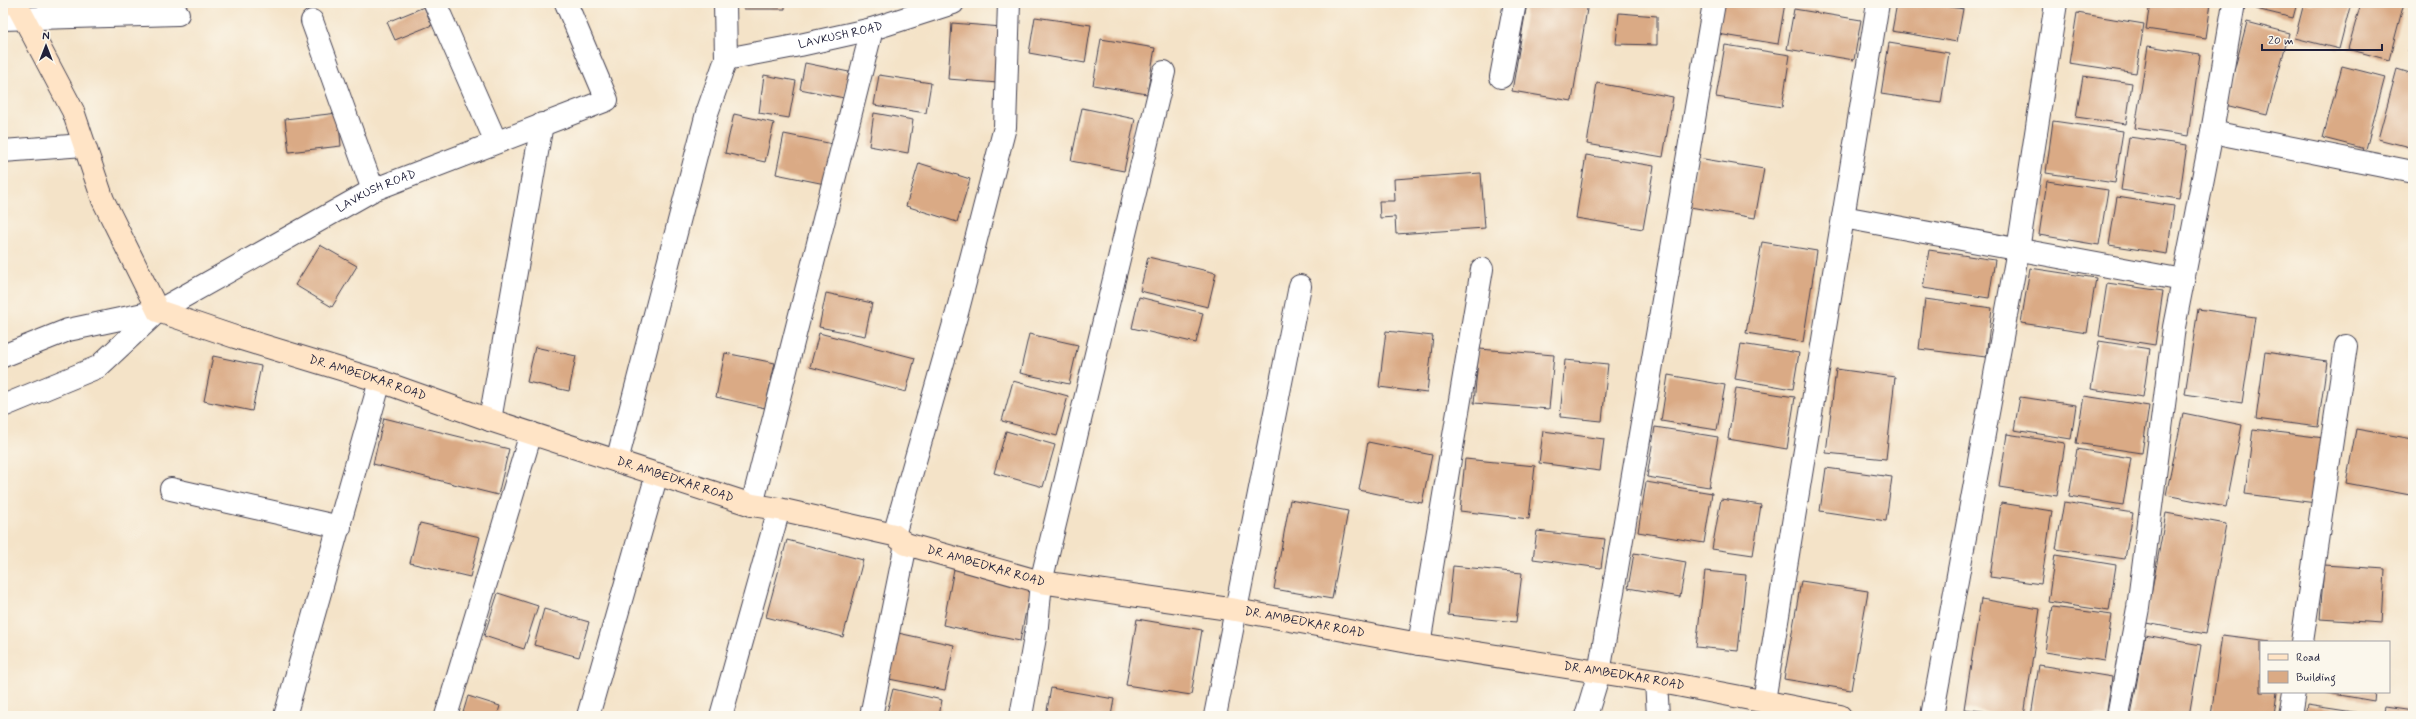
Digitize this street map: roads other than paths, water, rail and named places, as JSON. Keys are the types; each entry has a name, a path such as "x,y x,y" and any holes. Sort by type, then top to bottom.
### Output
{"street":[{"path":"435,3 496,142"},
{"name":"LAVKUSH ROAD","path":"158,311 373,190 607,100 566,3"},
{"path":"617,461 707,113 726,59 725,3"},
{"name":"LAVKUSH ROAD","path":"726,59 872,29 953,3"},
{"path":"871,716 900,540 1005,127 1009,3"},
{"path":"1501,77 1515,3"},
{"path":"1586,716 1599,673 1714,3"},
{"path":"1764,701 1878,3"},
{"path":"1932,716 2018,250 2056,3"},
{"path":"2118,716 2138,608 2174,327 2212,132 2234,3"},
{"path":"20,11 73,111 103,200 158,311"},
{"path":"3,20 20,11 178,14"},
{"path":"312,21 373,190"},
{"path":"752,505 872,29"},
{"path":"1021,716 1037,626 1041,582 1164,72"},
{"path":"490,420 542,124"},
{"path":"2212,132 2413,172"},
{"path":"3,151 84,145"},
{"path":"1843,217 2183,280"},
{"path":"1419,644 1482,269"},
{"path":"1215,716 1300,286"},
{"path":"3,356 68,330 158,311"},
{"path":"3,406 98,367 158,311"},
{"name":"DR. AMBEDKAR ROAD","path":"158,311 235,337 380,381 490,420 752,505 779,509 900,540 1041,582 1236,610 1419,644 1656,681 1840,716"},
{"path":"2302,641 2346,346"},
{"path":"285,716 340,527 380,381"},
{"path":"446,716 531,433"},
{"path":"588,716 657,474"},
{"path":"171,489 340,527"},
{"path":"721,716 779,509"},
{"path":"1656,681 1658,716"},
{"path":"2290,716 2294,693"}]}
